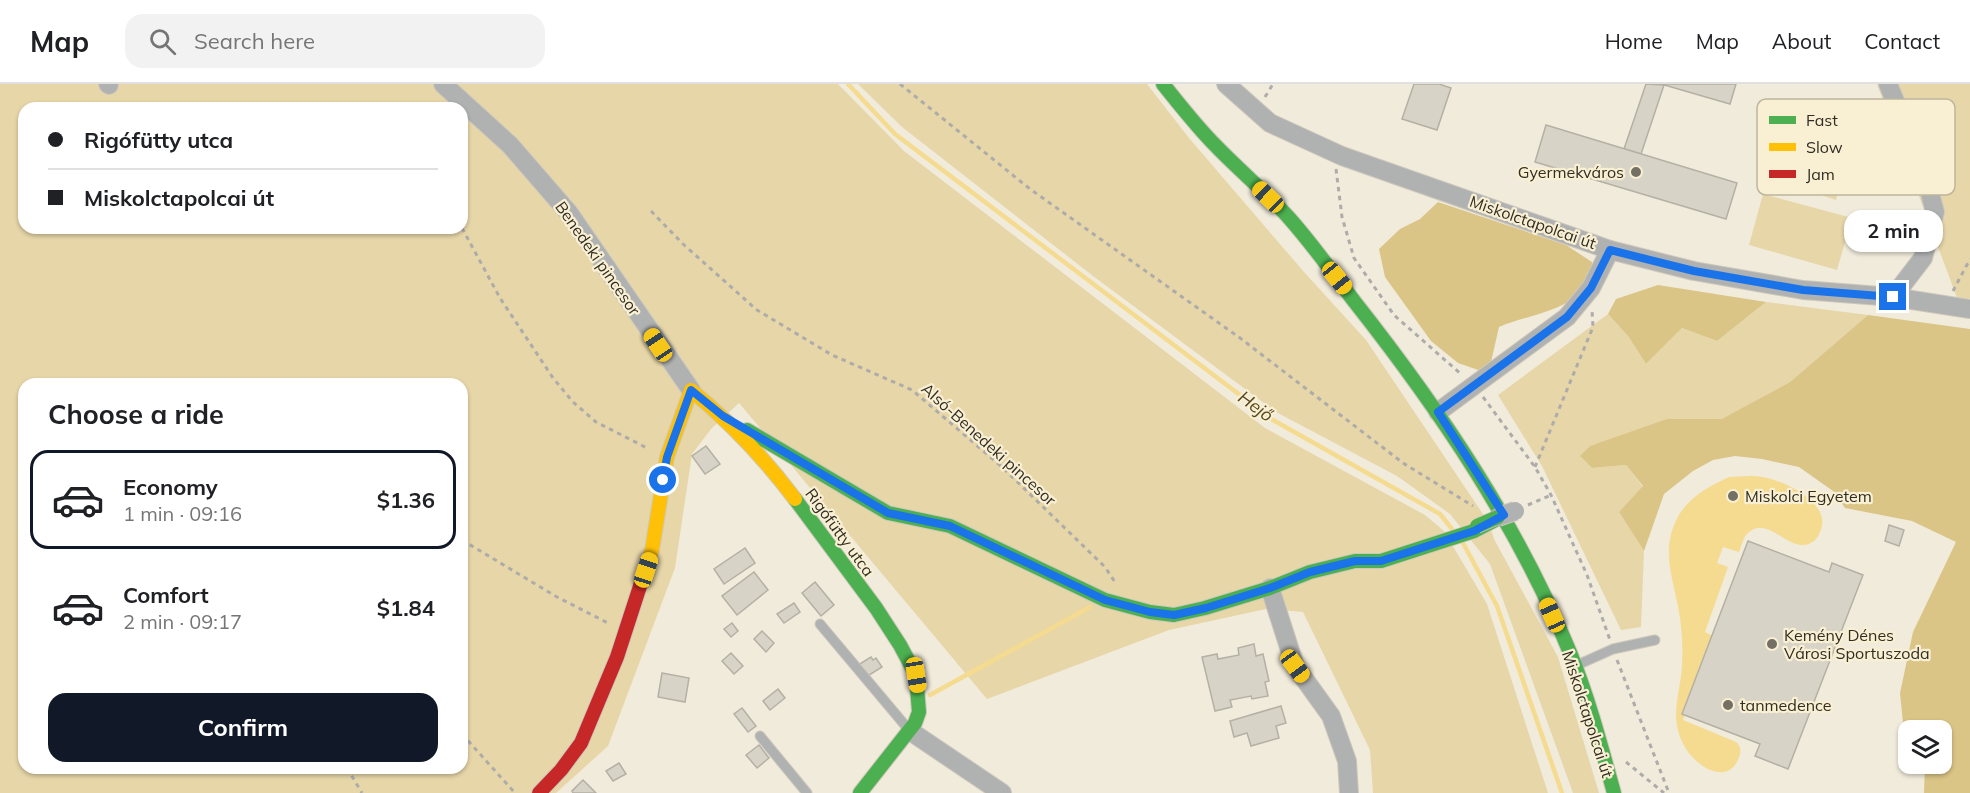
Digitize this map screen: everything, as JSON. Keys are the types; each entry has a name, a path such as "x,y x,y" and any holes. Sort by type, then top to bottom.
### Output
{"street":[{"name":"Benedeki pincesor","path":"443,84 463,102"},
{"name":"Miskolctapolcai út","path":"1163,84 1206,136 1284,213 1377,328 1438,412 1493,521 1575,666 1600,741 1614,793"},
{"name":"Miskolctapolcai út","path":"1226,84 1270,123 1334,153 1610,250 1694,271 1803,290 1893,297 1970,309"},
{"path":"1888,84 1894,99"},
{"path":"1897,99 1901,84"},
{"name":"Benedeki pincesor","path":"468,107 510,145 569,213 691,390"},
{"path":"1893,297 1923,258 1935,212 1930,195"},
{"path":"1438,412 1551,330 1582,302 1610,250"},
{"name":"Rigófütty utca","path":"691,390 723,416 781,480 876,608 916,675 919,712 908,724"},
{"path":"539,793 561,770 581,743 626,631 652,550 667,457 691,390"},
{"path":"723,416 888,513 950,526 1105,600 1150,612 1174,615 1206,608 1270,588 1310,572 1355,561 1381,561 1493,521"},
{"path":"1429,545 1493,521"},
{"path":"1270,588 1295,666 1331,716 1347,761 1349,793"},
{"path":"860,793 908,724 1002,793"}],"lane":[{"path":"820,624 908,724"},
{"path":"1575,666 1613,650 1655,640"},
{"path":"760,736 807,793"}],"path":[{"path":"900,84 1030,189 1240,338 1403,463 1482,511 1493,521"},
{"path":"1334,153 1342,217 1353,258 1394,315 1474,385 1535,468 1551,495 1587,575 1613,650 1669,793"},
{"name":"Alsó-Benedeki pincesor","path":"651,211 683,244 757,310 832,355 912,390 1002,467 1105,567 1119,588"},
{"path":"465,234 500,298 553,378 573,402 596,422 629,441 667,457"},
{"path":"1947,304 1970,259"},
{"path":"1535,468 1593,327 1593,311 1582,302"},
{"path":"468,544 556,597 626,631"},
{"path":"468,741 515,793"},
{"path":"351,774 362,793"}],"shaded area":[{"path":"0,84 838,84 904,151 1265,428 1425,515 1444,531 1487,604 1548,793 1373,793 1370,750 1303,612 1266,609 1169,630 987,699 739,403 711,429 692,454 675,568 608,746 556,793 0,793"},
{"path":"858,84 1147,84 1189,138 1304,272 1366,340 1489,523 1494,539 1558,657 1599,793 1573,793 1490,564 1450,514 1397,476 1276,412 1093,276 902,127"},
{"path":"1877,84 1970,84 1970,298 1962,311 1919,195 1955,195 1955,99 1883,99"},
{"path":"1763,195 1852,218 1837,270 1749,245"},
{"path":"1821,195 1838,195 1836,200"},
{"path":"1438,202 1566,245 1592,262 1592,274 1575,297 1548,311 1499,327 1491,362 1484,372 1458,363 1431,341 1385,277 1379,249 1400,229 1420,219"},
{"path":"1658,285 1766,302 1717,341 1682,328 1646,364 1628,336 1608,314 1616,299"},
{"path":"1766,302 1868,315 1790,382 1722,420 1667,419 1580,456 1592,468 1626,465 1643,487 1619,512 1644,551 1641,627 1621,630 1542,466 1498,395 1608,314 1628,336 1646,364 1682,328 1717,341"},
{"path":"1868,315 1970,329 1970,793 1924,793 1925,774 1952,774 1952,720 1903,720 1900,693 1913,632 1956,542 1912,521 1845,508 1833,491 1799,467 1735,456 1713,460 1693,471 1664,494 1644,551 1619,512 1643,486 1626,465 1592,468 1580,456 1590,446 1667,419 1722,419 1790,382"},
{"path":"1758,476 1793,488 1812,502 1819,510 1822,519 1817,537 1805,545 1796,544 1763,528 1754,529 1746,535 1739,552 1723,547 1717,563 1728,567 1705,632 1713,636 1683,720 1736,742 1740,754 1736,764 1730,770 1722,772 1706,768 1692,756 1686,749 1677,727 1676,706 1681,675 1682,641 1669,550 1673,528 1682,510 1695,496 1729,477"}],"building":[{"path":"1414,84 1439,84 1451,88 1437,130 1402,119"},
{"path":"1646,84 1664,85 1641,154 1624,149"},
{"path":"1661,84 1736,84 1730,104"},
{"name":"Gyermekváros","path":"1546,125 1737,183 1726,219 1535,162"},
{"path":"706,446 720,464 705,474 692,456"},
{"path":"1889,525 1904,530 1899,546 1885,541"},
{"name":"Kemény Dénes Városi Sportuszoda","path":"1748,541 1829,572 1832,563 1863,575 1788,769 1755,756 1760,744 1682,714"},
{"path":"745,548 755,563 724,584 714,569"},
{"path":"754,572 768,590 737,615 722,596"},
{"path":"815,582 834,605 821,616 802,593"},
{"path":"794,603 800,612 784,623 777,614"},
{"path":"732,623 738,631 731,637 724,629"},
{"path":"762,631 774,643 766,652 754,639"},
{"path":"1254,644 1256,656 1263,654 1269,681 1265,682 1268,696 1230,700 1232,707 1215,711 1202,657 1217,654 1218,659 1239,655 1238,648"},
{"path":"731,653 743,666 734,674 722,661"},
{"path":"871,657 873,660 876,658 882,667 866,677 858,665"},
{"path":"662,673 689,678 685,702 658,697"},
{"path":"778,689 785,698 770,710 763,701"},
{"path":"1281,706 1286,723 1276,726 1279,738 1251,746 1247,733 1234,737 1230,721"},
{"path":"742,708 756,726 748,732 734,714"},
{"path":"759,745 769,758 757,768 746,755"},
{"path":"619,763 626,774 613,781 606,771"},
{"path":"583,780 596,793 573,793 572,791"}],"waterway":[{"name":"Hejő","path":"848,84 895,134 1273,420 1440,514 1452,529"},
{"name":"Hejő","path":"1463,543 1497,606 1562,793"},
{"path":"930,695 1090,607"}],"traffic: fast":[{"path":"1163,84 1209,139 1281,209 1307,239 1417,384 1475,470 1527,560 1571,655 1589,706 1614,793"},
{"path":"747,430 888,513 950,526 1105,600 1150,612 1174,615 1270,588 1310,572 1355,561 1381,561 1474,531 1497,519"},
{"path":"795,499 876,608 916,675 919,712 915,723 860,793"},
{"path":"1477,526 1498,517"}],"traffic: slow":[{"path":"642,580 652,550 667,457 691,390 746,442 795,499"}],"traffic: jam":[{"path":"539,793 561,770 581,743 617,657 642,580"}],"place":[{"name":"Gyermekváros","path":"1636,172"},
{"name":"Miskolci Egyetem","path":"1733,496"},
{"name":"Kemény Dénes Városi Sportuszoda","path":"1772,644"},
{"name":"tanmedence","path":"1728,705"}],"route":[{"path":"663,480 667,457 691,390 723,416 888,513 950,526 1105,600 1150,612 1174,615 1206,608 1270,588 1310,572 1355,561 1381,561 1401,555 1474,531 1504,515 1438,412 1567,317 1582,302 1591,288 1610,250 1694,271 1803,290 1893,297"}]}
